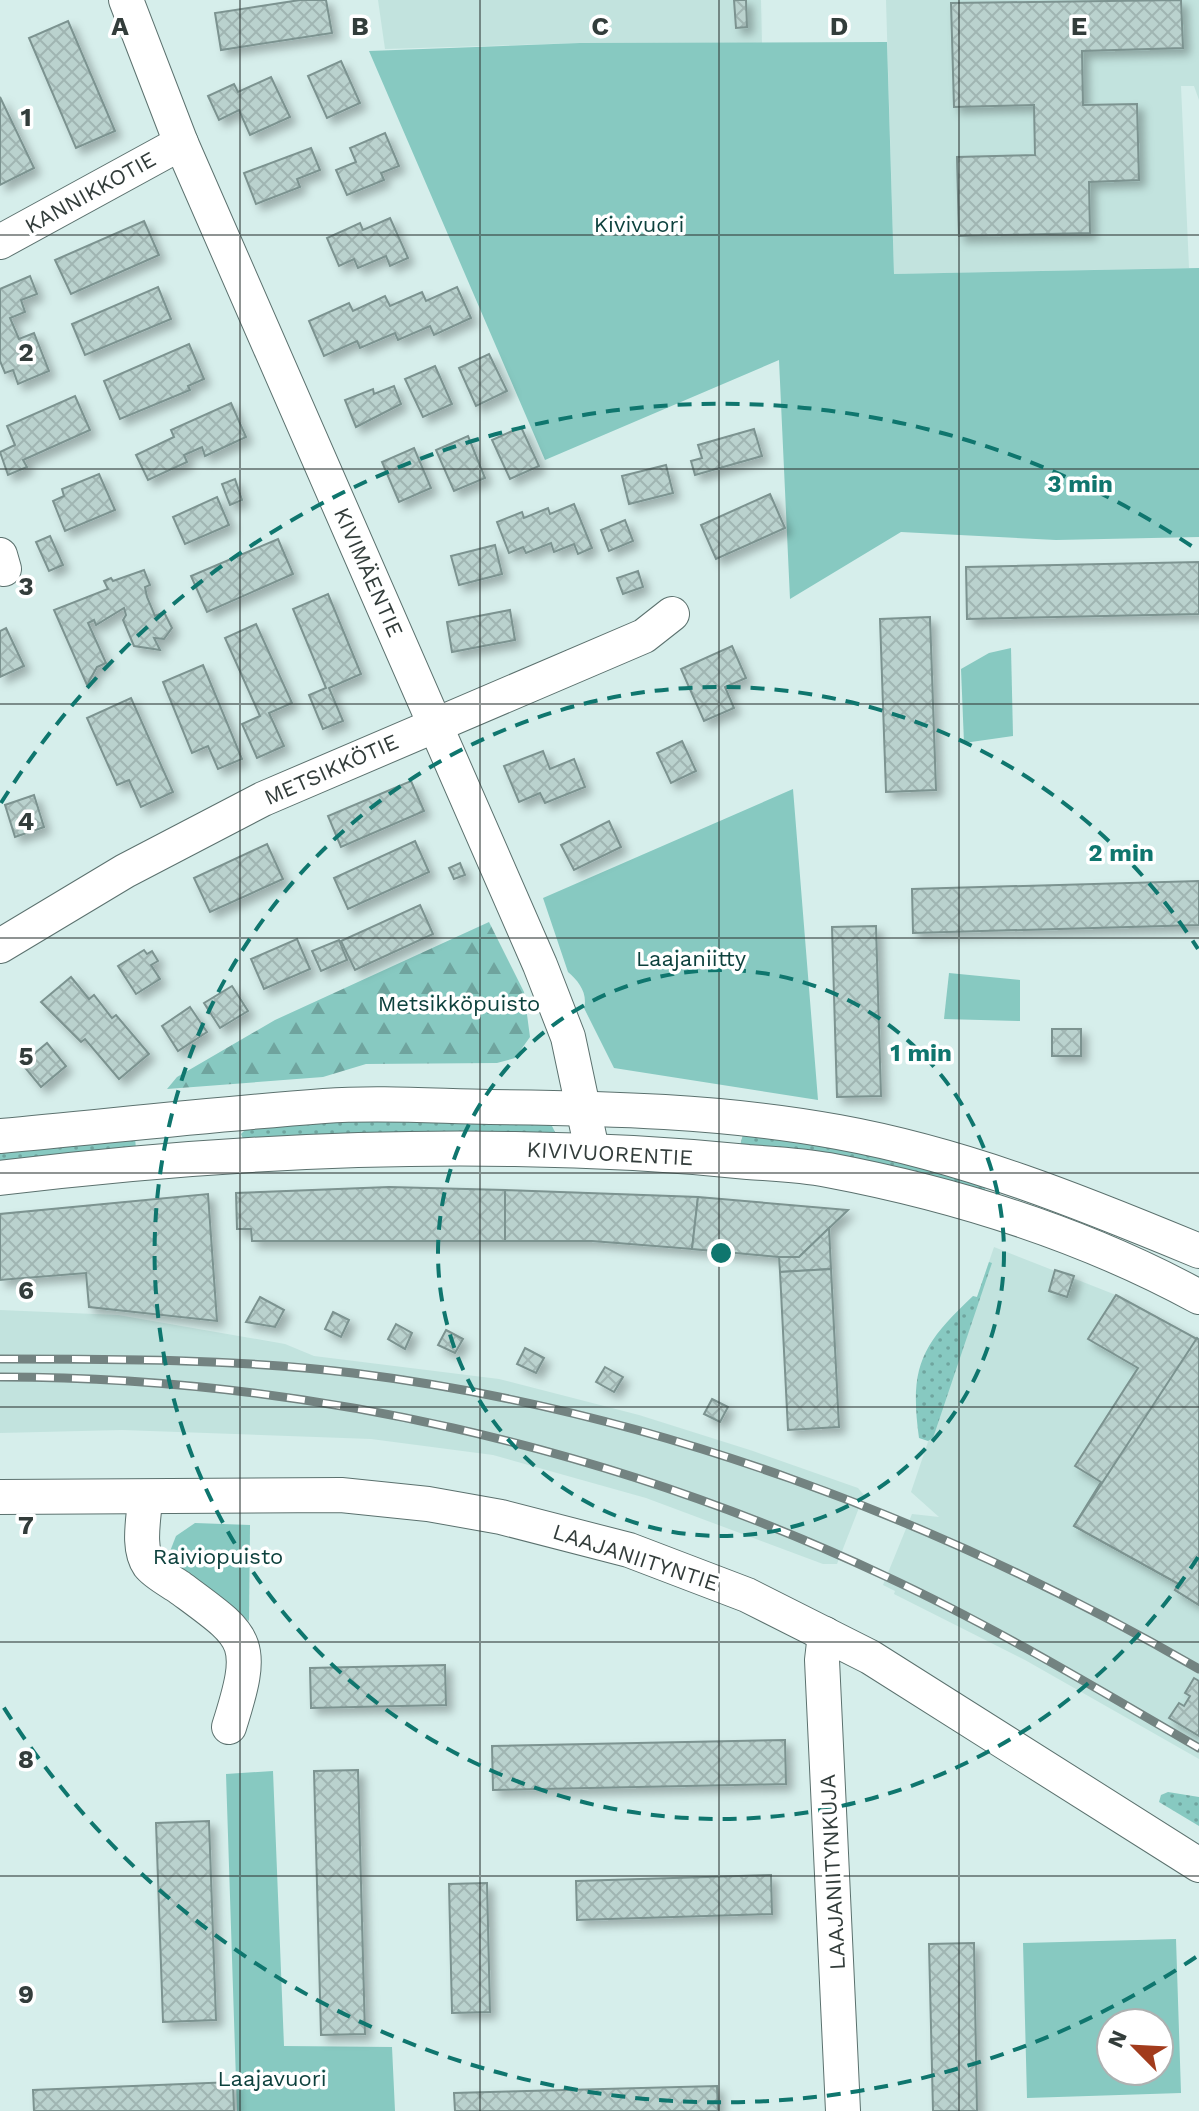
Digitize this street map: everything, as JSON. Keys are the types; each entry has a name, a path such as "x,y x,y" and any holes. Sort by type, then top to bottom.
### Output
{"street":[{"name":"KIVIMÄENTIE","path":"126,0 181,143 559,1013 592,1150"},
{"name":"KANNIKKOTIE","path":"0,242 181,143"},
{"name":"METSIKKÖTIE","path":"0,946 205,828 315,776 644,636 672,614"},
{"name":"KIVIVUORENTIE","path":"0,1136 326,1106 584,1108 787,1125 879,1141 1048,1188 1199,1251"},
{"name":"KIVIVUORENTIE","path":"0,1178 289,1150 650,1152 826,1169 923,1192 1056,1235 1199,1297"},
{"name":"LAAJANIITYNTIE","path":"0,1497 145,1499 341,1495 428,1504 501,1517 629,1550 747,1595 870,1657 1199,1865"},
{"path":"145,1499 143,1540 149,1565 232,1627 243,1645 243,1684 229,1727"},
{"name":"LAAJANIITYNKUJA","path":"825,1634 822,1660 843,2111"}],"shaded area":[{"path":"378,0 761,0 762,44 580,43 385,49"},
{"path":"886,0 1199,0 1199,100 1194,86 1181,86 1189,268 894,274"},
{"path":"994,1247 1116,1295 1199,1340 1199,1759 1025,1660 894,1594 895,1591 883,1585 912,1514 939,1517 911,1492"},
{"path":"0,1310 118,1315 285,1344 314,1356 499,1379 639,1415 753,1451 858,1488 864,1495 837,1564 823,1564 646,1498 493,1455 371,1439 122,1430 0,1433"}],"green space":[{"name":"Kivivuori","path":"887,42 894,274 1199,268 1199,537 1056,540 901,532 790,599 779,360 545,460 369,51 580,43"},
{"path":"1011,648 1013,736 964,743 961,669 989,653"},
{"name":"Laajaniitty","path":"793,789 818,1100 614,1068 584,1008 582,988 568,972 543,898"},
{"name":"Metsikköpuisto","path":"489,922 524,992 530,1037 515,1058 497,1063 366,1064 323,1077 167,1089 177,1077 275,1020"},
{"path":"949,973 1020,980 1020,1021 944,1019"},
{"path":"326,1120 551,1124 555,1132 553,1136 243,1139 241,1134 247,1128"},
{"path":"743,1134 879,1154 987,1183 983,1196 740,1146"},
{"path":"135,1136 136,1151 0,1164 0,1148"},
{"path":"989,1262 992,1263 933,1438 928,1441 919,1438 916,1392 923,1358 942,1328 973,1296 977,1297"},
{"name":"Raiviopuisto","path":"195,1523 250,1525 249,1621 167,1559 176,1536"},
{"name":"Laajavuori","path":"273,1771 284,2046 392,2047 395,2111 237,2111 226,1774"},
{"path":"1168,1792 1199,1797 1199,1826 1159,1802 1161,1795"},
{"path":"1176,1939 1181,2093 1027,2098 1023,1943"}],"building":[{"path":"300,0 326,0 332,33 221,50 215,13"},
{"path":"734,0 746,0 747,27 736,28"},
{"path":"1181,0 1183,48 1082,51 1083,105 1137,104 1139,180 1089,182 1090,233 959,236 957,157 1035,155 1034,105 954,107 951,3"},
{"path":"68,21 115,131 76,148 29,38"},
{"path":"341,61 360,103 327,118 308,76"},
{"path":"271,77 290,117 250,135 239,110 219,120 208,96 234,84 238,92"},
{"path":"0,97 34,168 0,185"},
{"path":"385,133 399,166 381,173 384,180 347,195 336,170 356,162 350,148"},
{"path":"311,148 320,170 297,179 300,187 256,204 244,173"},
{"path":"390,218 408,258 390,266 386,256 358,268 354,259 339,266 327,238 360,223 363,230"},
{"path":"144,221 159,255 71,294 55,260"},
{"path":"30,276 37,294 21,300 25,312 10,318 19,339 34,333 49,371 18,384 13,370 5,373 0,361 0,289"},
{"path":"158,287 171,319 85,355 72,324"},
{"path":"457,287 471,318 434,335 430,326 398,340 395,333 360,348 357,341 324,356 309,321 349,303 353,311 385,296 390,306 422,292 426,301"},
{"path":"189,344 204,379 188,386 190,390 120,419 104,381"},
{"path":"489,354 507,391 476,406 459,368"},
{"path":"435,366 452,404 423,417 405,379"},
{"path":"394,386 401,404 356,427 345,400 373,389 374,394"},
{"path":"75,396 90,430 23,460 27,467 8,475 0,452 15,445 7,426"},
{"path":"231,403 246,437 205,456 202,447 184,455 187,462 148,480 136,455 174,437 171,430"},
{"path":"521,427 539,466 510,479 492,440"},
{"path":"754,429 762,456 695,475 691,461 702,458 698,445"},
{"path":"468,436 485,478 454,491 436,450"},
{"path":"414,448 431,488 399,502 382,462"},
{"path":"666,465 673,493 629,504 622,476"},
{"path":"99,474 115,510 65,531 53,501 64,496 62,489"},
{"path":"235,479 242,500 230,505 222,484"},
{"path":"770,494 785,528 716,559 701,525"},
{"path":"217,497 229,525 185,544 173,517"},
{"path":"574,504 592,548 578,554 574,544 554,552 551,543 526,553 523,547 509,553 497,522 522,512 524,518 548,508 550,514"},
{"path":"625,520 633,541 609,551 601,530"},
{"path":"50,536 63,565 49,571 36,542"},
{"path":"278,539 293,574 207,612 191,576"},
{"path":"495,545 502,574 459,585 451,556"},
{"path":"1199,562 1199,614 967,619 966,567"},
{"path":"144,570 150,585 145,587 147,597 155,616 164,612 172,628 164,639 154,638 160,650 134,646 123,620 126,615 124,608 96,625 94,620 88,623 106,663 97,667 87,685 54,610 108,589 104,581"},
{"path":"638,571 643,587 623,594 617,578"},
{"path":"328,594 361,674 329,688 343,721 323,729 309,695 326,688 293,609"},
{"path":"510,610 515,640 452,652 447,622"},
{"path":"930,617 936,790 886,792 880,619"},
{"path":"256,624 292,703 269,713 284,746 257,758 242,724 260,716 225,638"},
{"path":"6,628 24,666 0,677 0,631"},
{"path":"732,646 746,678 725,687 734,708 704,721 681,669"},
{"path":"203,665 242,759 218,769 208,746 192,753 163,682"},
{"path":"131,698 173,792 141,807 129,780 117,785 87,718"},
{"path":"682,741 696,771 671,783 657,753"},
{"path":"543,751 550,769 574,759 585,787 545,803 540,793 519,802 504,766"},
{"path":"411,781 424,811 341,847 328,816"},
{"path":"34,795 44,827 15,837 5,805"},
{"path":"609,821 621,847 574,870 561,845"},
{"path":"415,841 429,872 348,909 334,878"},
{"path":"267,844 283,879 210,912 194,878"},
{"path":"460,863 465,875 454,879 449,868"},
{"path":"1199,881 1199,925 913,933 912,889"},
{"path":"420,905 433,934 355,970 341,941"},
{"path":"876,926 881,1096 837,1097 832,927"},
{"path":"297,939 310,969 264,989 251,959"},
{"path":"339,940 347,960 321,971 312,951"},
{"path":"144,950 147,954 152,951 158,961 151,965 160,979 136,994 118,966"},
{"path":"71,977 89,999 94,995 112,1018 116,1015 149,1054 119,1079 85,1039 81,1042 41,1002"},
{"path":"232,986 248,1011 220,1028 204,1003"},
{"path":"190,1007 207,1032 178,1051 162,1026"},
{"path":"1052,1029 1081,1029 1081,1056 1052,1056"},
{"path":"47,1043 66,1066 41,1087 22,1064"},
{"path":"389,1187 505,1190 505,1241 252,1241 251,1229 237,1229 236,1193"},
{"path":"505,1190 698,1197 692,1249 592,1241 505,1241"},
{"path":"208,1194 217,1321 89,1307 86,1273 0,1280 0,1214"},
{"path":"698,1197 848,1210 799,1257 779,1257 692,1249"},
{"path":"829,1228 831,1269 780,1272 779,1257 799,1257"},
{"path":"831,1269 839,1427 788,1430 780,1272"},
{"path":"1055,1270 1074,1276 1067,1297 1049,1291"},
{"path":"1116,1295 1199,1340 1199,1605 1175,1590 1179,1584 1074,1526 1101,1482 1075,1466 1138,1368 1088,1339"},
{"path":"260,1297 284,1310 275,1327 246,1322"},
{"path":"333,1312 349,1320 341,1337 325,1329"},
{"path":"396,1324 412,1333 405,1349 388,1339"},
{"path":"446,1330 463,1339 455,1353 438,1345"},
{"path":"1197,1338 1199,1605 1175,1590 1179,1584 1074,1526"},
{"path":"525,1348 544,1358 536,1373 517,1364"},
{"path":"605,1367 623,1377 614,1392 596,1382"},
{"path":"712,1399 728,1407 720,1422 704,1414"},
{"path":"445,1665 446,1705 311,1708 310,1668"},
{"path":"1194,1678 1199,1681 1199,1736 1169,1718 1179,1703 1184,1706 1190,1696 1185,1693"},
{"path":"785,1740 786,1784 493,1790 492,1746"},
{"path":"358,1770 365,2034 321,2035 314,1771"},
{"path":"209,1821 216,2020 163,2022 156,1823"},
{"path":"771,1875 772,1914 577,1920 576,1881"},
{"path":"487,1883 490,2012 452,2013 449,1884"},
{"path":"974,1943 977,2111 933,2111 929,1944"},
{"path":"233,2082 234,2111 34,2111 33,2090"},
{"path":"717,2086 718,2111 455,2111 454,2093"}],"railway":[{"path":"0,1359 177,1361 309,1368 464,1390 574,1414 683,1443 896,1519 1101,1615 1199,1669"},
{"path":"0,1377 114,1380 228,1390 341,1406 454,1428 565,1456 674,1490 781,1530 885,1576 1005,1637 1199,1748"}]}
